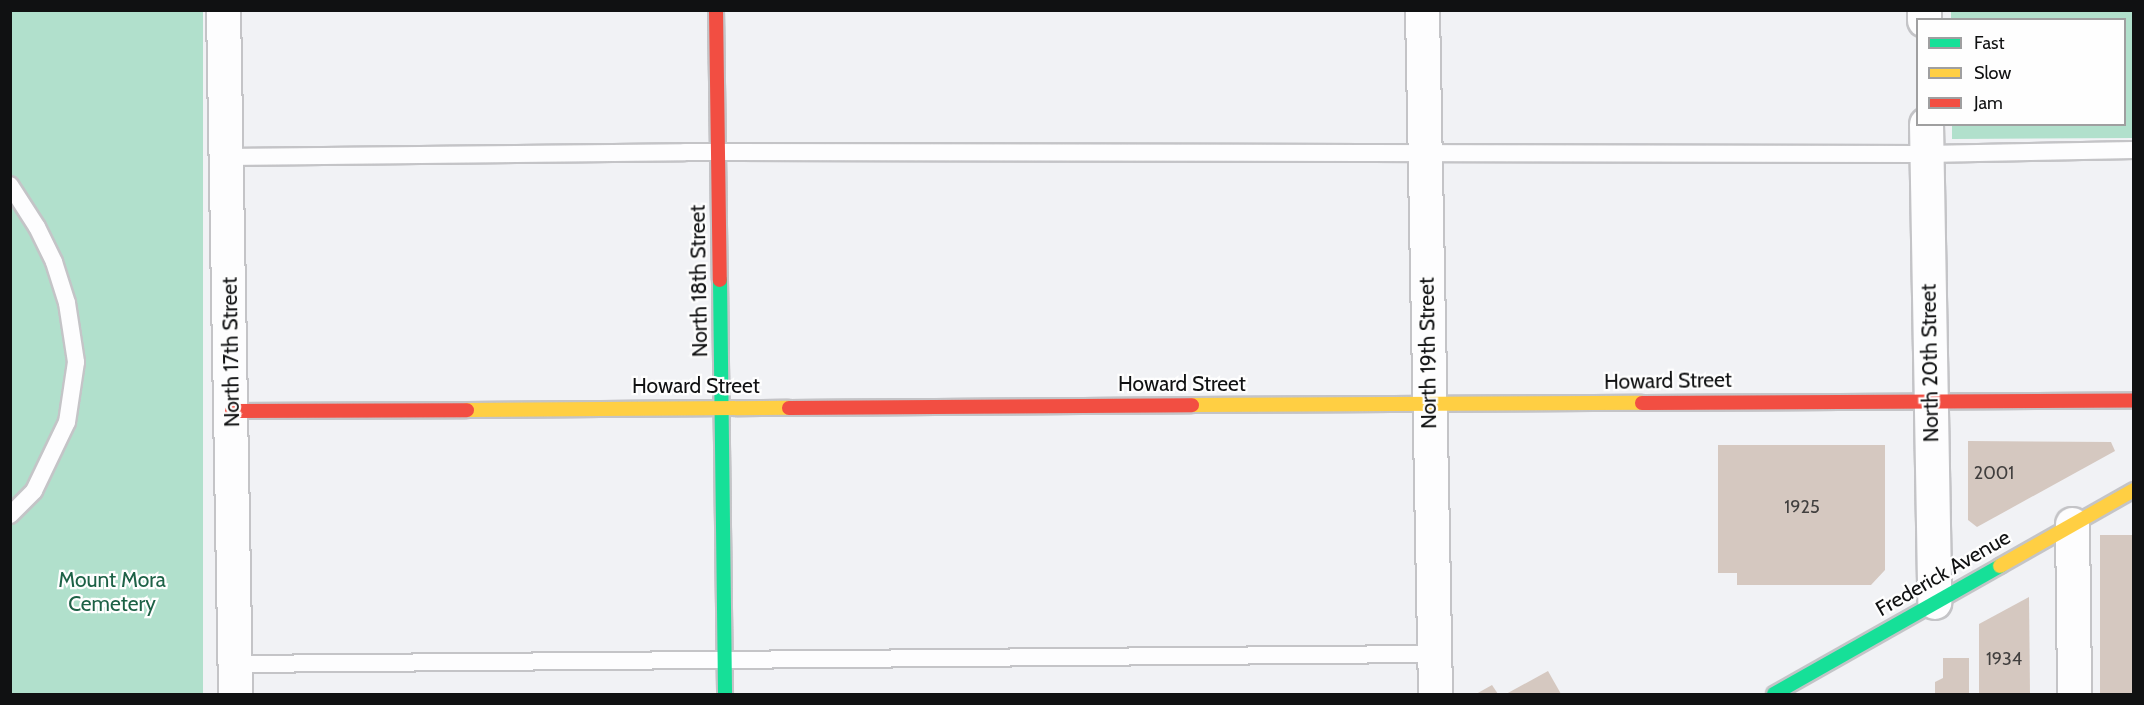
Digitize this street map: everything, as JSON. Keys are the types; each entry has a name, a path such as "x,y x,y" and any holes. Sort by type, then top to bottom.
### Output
{"street":[{"name":"North 17th Street","path":"223,10 232,411 235,680"},
{"name":"North 18th Street","path":"716,10 725,694"},
{"name":"North 19th Street","path":"1422,10 1435,694"},
{"name":"North 20th Street","path":"1926,139 1934,602"},
{"name":"Howard Street","path":"232,411 2133,400"},
{"name":"Frederick Avenue","path":"1774,694 2133,490"},
{"path":"2072,524 2074,694"}],"lane":[{"path":"227,157 718,153 1425,153 1926,139 2133,150"},
{"path":"10,185 37,227 54,262 67,303 76,362 67,422 34,491 10,515"},
{"path":"235,680 725,659 1434,654"}],"green space":[{"name":"Mount Mora Cemetery","path":"10,11 203,11 203,694 10,694"},
{"path":"1951,11 2133,11 2133,138 1952,139 1952,126 2126,126 2126,18 1951,18"}],"building":[{"path":"1968,441 2111,442 2115,451 1977,527 1968,520"},
{"path":"1718,445 1885,445 1885,570 1871,585 1737,585 1737,573 1718,573"},
{"path":"2100,535 2134,535 2134,694 2100,694"},
{"path":"2029,597 2030,694 1979,694 1979,624"},
{"path":"1943,658 1969,658 1969,694 1935,694 1935,682 1943,678"},
{"path":"1548,671 1561,694 1506,694"},
{"path":"1492,685 1498,694 1476,694"}],"traffic: fast":[{"path":"720,280 725,694"},
{"path":"1774,694 2000,566"}],"traffic: slow":[{"path":"1192,405 1642,403"},
{"path":"467,410 789,408"},
{"path":"2000,566 2134,490"}],"traffic: jam":[{"path":"716,10 720,280"},
{"path":"1642,403 2134,400"},
{"path":"789,408 1192,405"},
{"path":"232,411 467,410"}]}
